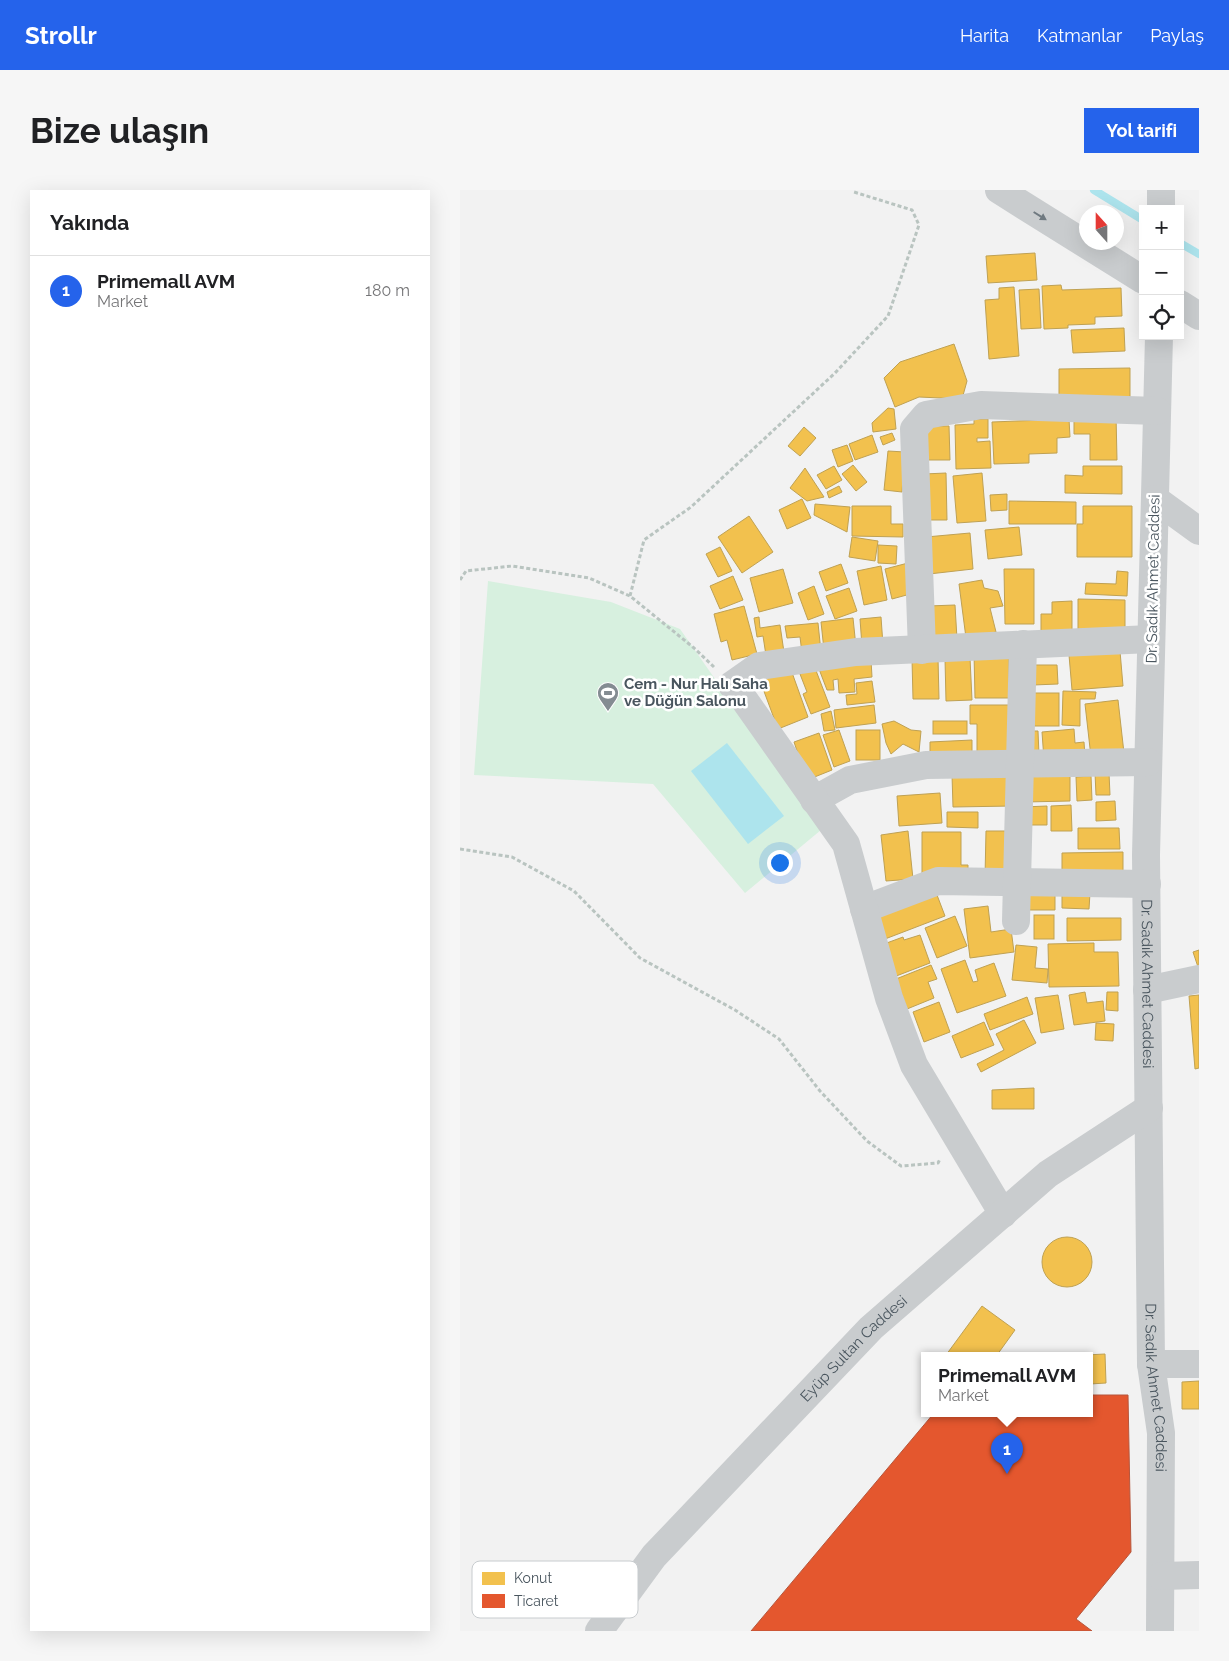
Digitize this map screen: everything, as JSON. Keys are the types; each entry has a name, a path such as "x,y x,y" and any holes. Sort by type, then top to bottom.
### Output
{"street":[{"path":"999,190 1139,278"},
{"path":"1161,190 1161,205"},
{"path":"1184,307 1199,316"},
{"name":"Dr. Sadık Ahmet Caddesi","path":"1159,340 1146,884 1151,1364 1161,1433 1160,1631"},
{"path":"922,650 914,429 926,415 982,405 1157,410"},
{"path":"1155,499 1199,531"},
{"path":"1003,1214 914,1065 889,998 846,844 732,684 759,666 856,652 1151,639"},
{"path":"1016,921 1023,644"},
{"path":"814,800 850,780 926,765 1148,762"},
{"path":"864,908 938,881 1146,884"},
{"path":"1147,990 1199,979"},
{"name":"Eyüp Sultan Caddesi","path":"638,1578 654,1556 871,1328 1048,1174 1149,1108"},
{"path":"1151,1364 1199,1364"},
{"path":"1161,1576 1199,1575"},
{"name":"Eyüp Sultan Caddesi","path":"599,1631 609,1618"}],"path":[{"path":"630,596 644,540 692,507 835,373 888,316 919,225 912,210 854,192 855,190"},
{"path":"460,580 466,571 512,566 589,578 630,596 694,648 732,684"},
{"path":"460,849 512,857 574,891 640,958 735,1010 778,1039 820,1091 867,1141 901,1166 938,1163 950,1126"}],"green space":[{"name":"Cem - Nur Halı Saha ve Düğün Salonu","path":"488,581 611,602 680,629 821,830 745,893 653,784 474,775"}],"water":[{"path":"727,743 784,816 748,844 691,771"}],"building: Konut":[{"path":"1035,253 1037,280 988,283 986,256"},
{"path":"1061,285 1062,290 1121,288 1122,316 1095,317 1095,324 1068,325 1068,328 1044,329 1042,286"},
{"path":"1014,287 1019,356 989,359 985,300 999,299 999,288"},
{"path":"1039,289 1041,328 1021,329 1019,290"},
{"path":"1124,328 1125,351 1073,353 1071,330"},
{"path":"954,344 967,381 962,399 919,397 895,407 884,378 900,362"},
{"path":"1130,368 1130,399 1059,400 1059,369"},
{"path":"888,408 894,409 896,429 873,432 872,423"},
{"path":"1116,415 1117,460 1090,460 1090,434 1074,434 1074,416"},
{"path":"974,419 988,419 988,438 977,438 977,442 990,441 991,468 956,469 955,425 974,424"},
{"path":"1069,419 1070,437 1057,438 1057,453 1029,454 1029,463 994,464 992,422"},
{"path":"926,426 949,426 950,460 927,460"},
{"path":"804,427 816,438 800,456 788,446"},
{"path":"892,433 895,440 883,445 880,437"},
{"path":"872,435 878,452 855,460 849,444"},
{"path":"847,445 853,461 838,467 832,450"},
{"path":"888,451 905,452 902,492 884,490"},
{"path":"853,465 867,482 856,491 842,474"},
{"path":"834,466 842,480 826,489 817,475"},
{"path":"1083,466 1122,466 1122,494 1065,493 1065,475 1083,476"},
{"path":"805,468 824,497 807,501 790,488"},
{"path":"946,473 947,520 925,520 924,474"},
{"path":"982,473 986,521 957,523 953,476"},
{"path":"839,486 842,492 829,498 827,492"},
{"path":"1007,494 1007,510 991,511 990,495"},
{"path":"802,499 811,518 787,529 779,510"},
{"path":"1009,501 1076,502 1076,524 1009,524"},
{"path":"815,504 850,507 847,532 814,515"},
{"path":"852,506 891,506 891,524 903,524 903,537 852,536"},
{"path":"1083,506 1132,506 1132,557 1077,557 1077,524 1083,524"},
{"path":"749,516 773,552 742,573 718,537"},
{"path":"1019,527 1022,555 988,559 985,530"},
{"path":"970,533 973,569 929,574 926,537"},
{"path":"852,537 878,541 875,561 849,557"},
{"path":"878,545 897,546 896,564 878,563"},
{"path":"720,547 732,571 718,577 706,554"},
{"path":"908,563 914,593 892,599 885,569"},
{"path":"841,564 848,583 826,591 819,572"},
{"path":"881,566 887,600 864,605 857,571"},
{"path":"783,569 793,603 759,612 750,578"},
{"path":"1004,569 1034,569 1034,624 1005,624"},
{"path":"1117,571 1128,572 1127,596 1085,594 1086,583 1116,584"},
{"path":"733,576 743,600 720,609 710,586"},
{"path":"982,580 984,588 998,591 1003,606 990,608 996,632 966,638 959,584"},
{"path":"814,586 824,614 808,620 798,593"},
{"path":"849,588 857,611 835,619 826,596"},
{"path":"1078,599 1125,600 1125,633 1078,633"},
{"path":"1072,601 1072,632 1041,633 1041,614 1052,614 1052,602"},
{"path":"955,605 957,639 930,640 928,606"},
{"path":"744,606 757,654 732,660 727,640 721,642 714,614"},
{"path":"759,617 760,628 780,625 785,659 767,662 763,636 757,637 754,618"},
{"path":"881,617 883,645 862,646 860,619"},
{"path":"853,618 856,647 824,650 821,622"},
{"path":"818,623 821,652 802,653 800,637 787,638 785,626"},
{"path":"1120,651 1123,686 1072,690 1069,655"},
{"path":"1009,652 1009,698 975,698 974,653"},
{"path":"938,658 939,699 913,699 912,659"},
{"path":"970,658 972,700 946,701 945,659"},
{"path":"871,660 872,677 854,679 855,692 839,693 838,679 833,680 834,690 827,690 819,669"},
{"path":"1032,665 1057,665 1058,684 1033,685"},
{"path":"790,667 808,717 778,729 762,686 768,684 765,676"},
{"path":"815,668 830,707 811,714 803,694 807,692 800,674"},
{"path":"872,681 875,702 847,705 846,695 857,694 856,683"},
{"path":"1063,691 1096,692 1095,699 1080,699 1080,726 1062,725"},
{"path":"1028,693 1059,693 1059,726 1028,726"},
{"path":"1118,700 1124,753 1091,757 1085,704"},
{"path":"874,705 876,723 836,728 834,710"},
{"path":"970,705 1014,705 1015,756 977,757 977,724 970,724"},
{"path":"831,711 835,730 824,731 821,714"},
{"path":"894,721 911,730 921,731 919,752 903,744 891,754 886,743 882,724"},
{"path":"933,721 967,721 967,734 933,734"},
{"path":"1074,729 1075,743 1084,742 1085,756 1044,760 1042,732"},
{"path":"839,730 850,761 834,767 823,735"},
{"path":"856,730 880,730 880,760 856,760"},
{"path":"1026,731 1038,731 1039,755 1027,756"},
{"path":"819,733 832,770 807,780 794,742"},
{"path":"972,740 972,757 930,758 930,742"},
{"path":"1011,773 1012,806 953,807 952,775"},
{"path":"1095,773 1109,773 1110,795 1096,795"},
{"path":"1070,775 1070,801 1025,802 1025,777"},
{"path":"1091,776 1092,800 1077,801 1076,777"},
{"path":"940,793 942,823 899,826 897,796"},
{"path":"1115,801 1116,820 1096,821 1096,802"},
{"path":"1071,805 1072,831 1051,831 1051,806"},
{"path":"1047,806 1047,825 1023,825 1023,807"},
{"path":"947,812 978,812 978,828 947,827"},
{"path":"1078,828 1119,828 1120,849 1078,849"},
{"path":"908,831 913,879 886,881 881,835"},
{"path":"986,831 1012,831 1011,878 985,877"},
{"path":"922,832 961,832 961,865 968,865 968,878 922,879"},
{"path":"1123,852 1123,878 1062,878 1062,853"},
{"path":"1026,885 1055,886 1055,910 1026,910"},
{"path":"1062,892 1090,893 1089,909 1062,908"},
{"path":"937,895 945,916 885,939 875,912"},
{"path":"988,906 991,932 1011,929 1014,952 970,958 964,909"},
{"path":"1034,915 1054,915 1054,939 1034,939"},
{"path":"955,916 967,946 937,958 925,928"},
{"path":"1067,918 1121,918 1121,940 1067,941"},
{"path":"920,935 930,963 891,978 884,944 903,937 904,940"},
{"path":"1094,943 1094,952 1118,952 1119,986 1049,987 1048,944"},
{"path":"1016,945 1037,947 1035,968 1048,969 1047,983 1012,980"},
{"path":"1199,950 1199,970 1193,952"},
{"path":"965,960 973,982 978,981 975,970 994,963 1006,996 957,1013 941,969"},
{"path":"931,965 937,979 928,982 934,998 907,1009 896,979"},
{"path":"1085,992 1087,1003 1103,1001 1105,1021 1074,1025 1069,995"},
{"path":"1107,992 1118,992 1118,1011 1106,1010"},
{"path":"1058,995 1064,1029 1041,1033 1035,998"},
{"path":"1199,995 1199,1068 1195,1069 1189,996"},
{"path":"1027,997 1033,1014 990,1030 984,1014"},
{"path":"939,1002 950,1032 924,1042 913,1012"},
{"path":"1024,1020 1036,1043 981,1072 977,1064 1004,1050 996,1034"},
{"path":"984,1022 994,1045 961,1058 952,1036"},
{"path":"1096,1023 1114,1024 1113,1041 1095,1040"},
{"path":"1034,1088 1034,1109 992,1109 992,1090"},
{"path":"1062,1237 1072,1237 1085,1244 1092,1257 1092,1267 1085,1280 1072,1287 1062,1287 1053,1283 1046,1276 1042,1267 1042,1257 1046,1248 1053,1241"},
{"path":"982,1306 1015,1330 999,1352 948,1352"},
{"path":"1105,1354 1106,1383 1093,1384 1093,1355"},
{"path":"1199,1381 1199,1409 1182,1409 1182,1382"}],"building: Ticaret":[{"path":"1093,1395 1128,1395 1131,1552 1076,1619 1092,1631 751,1631 931,1417 1093,1417"}],"waterway":[{"path":"1094,190 1139,218"},
{"path":"1184,245 1199,254"}],"place":[{"name":"Cem - Nur Halı Saha ve Düğün Salonu","path":"608,712"},
{"name":"Primemall AVM","path":"1007,1474"}]}
